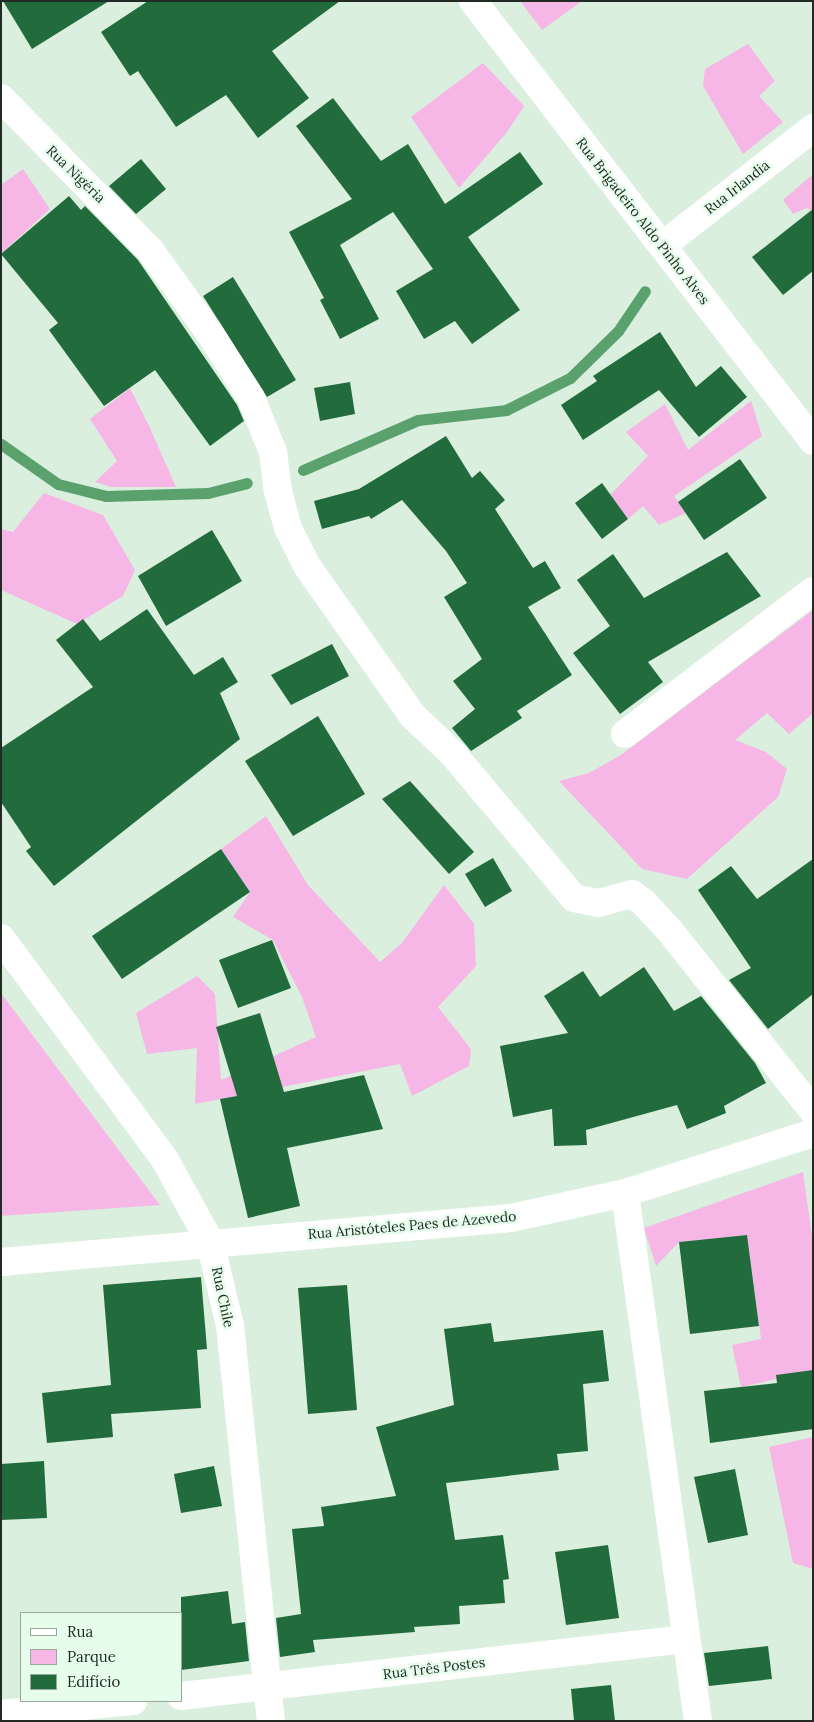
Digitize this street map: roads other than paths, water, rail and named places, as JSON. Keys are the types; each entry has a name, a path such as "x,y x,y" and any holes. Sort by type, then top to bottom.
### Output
{"street":[{"name":"Rua Brigadeiro Aldo Pinho Alves","path":"473,1 813,441"},
{"name":"Rua Nigéria","path":"1,98 150,250 210,332 251,398 273,452 278,491 288,528 307,566 413,716 453,754 574,898 598,903 632,894 644,903 670,931 813,1111"},
{"name":"Rua Irlandia","path":"662,246 813,128"},
{"path":"626,734 813,591"},
{"name":"Rua Chile","path":"1,938 164,1158 210,1242 230,1325 271,1721"},
{"name":"Rua Aristóteles Paes de Azevedo","path":"1,1262 210,1242 510,1218 625,1193 813,1133"},
{"path":"625,1193 698,1721"},
{"name":"Rua Três Postes","path":"182,1696 267,1688 686,1639"},
{"path":"1,1714 124,1702"}],"waterway":[{"path":"303,470 418,420 506,410 570,378 618,331 645,291"},
{"path":"1,444 58,484 106,496 208,493 247,483"}]}
